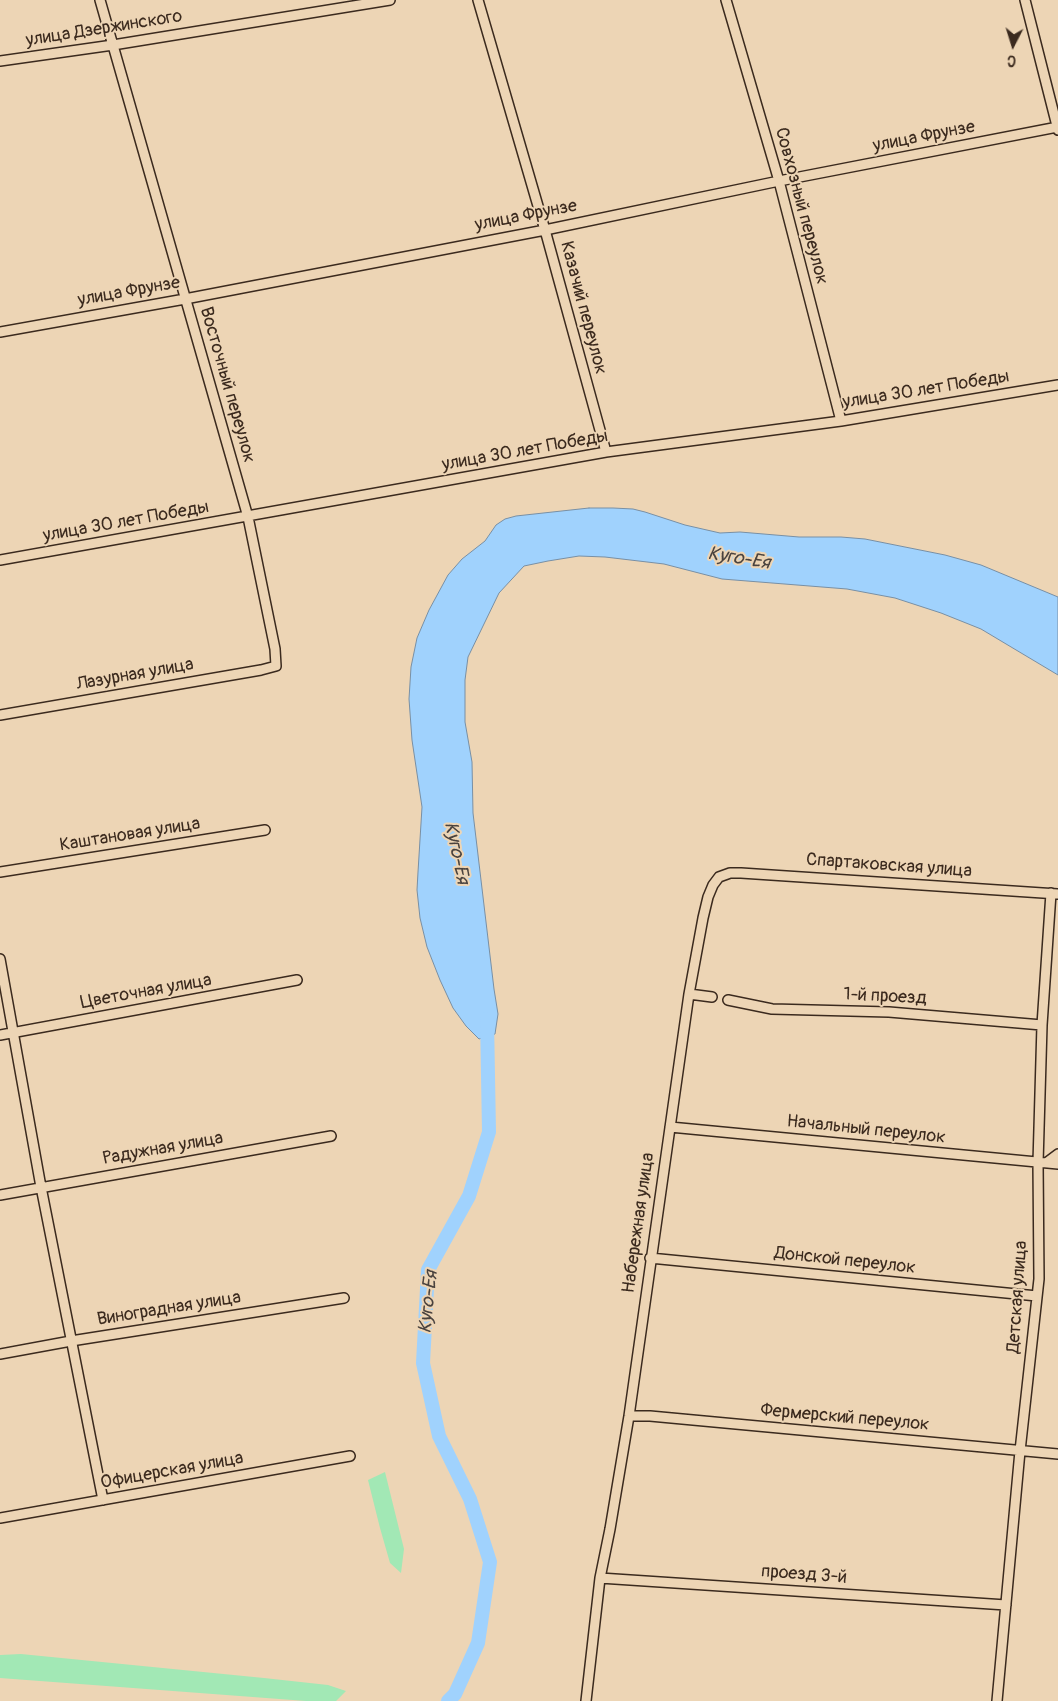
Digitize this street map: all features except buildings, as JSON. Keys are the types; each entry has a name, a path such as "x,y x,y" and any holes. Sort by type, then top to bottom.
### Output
{"street":[{"name":"Восточный переулок","path":"100,0 248,517 275,650 276,666"},
{"name":"улица Дзержинского","path":"0,61 113,45 390,0"},
{"name":"Казачий переулок","path":"478,0 545,230 606,452"},
{"name":"Совхозный переулок","path":"726,0 779,181 840,421"},
{"path":"1025,0 1058,128"},
{"name":"улица Фрунзе","path":"0,332 185,299 545,230 779,181 1058,128"},
{"name":"улица 30 лет Победы","path":"0,560 606,452 840,421 1058,386"},
{"name":"Лазурная улица","path":"0,715 276,666"},
{"name":"Каштановая улица","path":"0,872 265,830"},
{"name":"Спартаковская улица","path":"719,877 730,873 742,873 1054,894"},
{"name":"Набережная улица","path":"586,1701 600,1578 610,1529 628,1416 689,994 707,902 713,885 719,877"},
{"name":"Детская улица","path":"997,1701 1020,1451 1039,1279 1042,1163 1042,1025 1054,894"},
{"path":"0,959 40,1187 103,1500"},
{"name":"Цветочная улица","path":"0,1035 297,980"},
{"path":"689,994 712,997"},
{"name":"1-й проезд","path":"728,1000 772,1009 889,1012 1042,1025"},
{"name":"Начальный переулок","path":"670,1127 1058,1164"},
{"name":"Радужная улица","path":"0,1195 331,1136"},
{"path":"1042,1163 1058,1154"},
{"name":"Донской переулок","path":"650,1258 1037,1296"},
{"name":"Виноградная улица","path":"0,1354 344,1298"},
{"name":"Фермерский переулок","path":"628,1416 650,1416 1058,1454"},
{"name":"Офицерская улица","path":"0,1518 350,1456"},
{"name":"проезд 3-й","path":"600,1578 1006,1606"}],"green space":[{"path":"385,1472 404,1549 401,1573 390,1563 368,1480"},
{"path":"21,1654 328,1685 346,1691 336,1701 306,1701 0,1678 0,1655"}],"water":[{"path":"589,508 633,509 685,525 720,533 740,532 799,537 865,539 945,555 981,565 1058,597 1058,675 981,629 895,598 847,589 722,579 664,564 605,557 579,556 524,566 499,593 468,657 465,680 465,722 472,762 473,813 498,1014 495,1034 479,1039 466,1026 453,1008 427,947 420,918 417,890 422,807 412,740 409,699 411,667 417,638 429,610 448,575 462,559 485,541 496,525 505,519 516,516"}],"waterway":[{"name":"Куго-Ея","path":"448,1701 455,1694 478,1643 490,1562 470,1499 439,1436 423,1363 428,1270 469,1196 489,1132 487,1019"}]}
